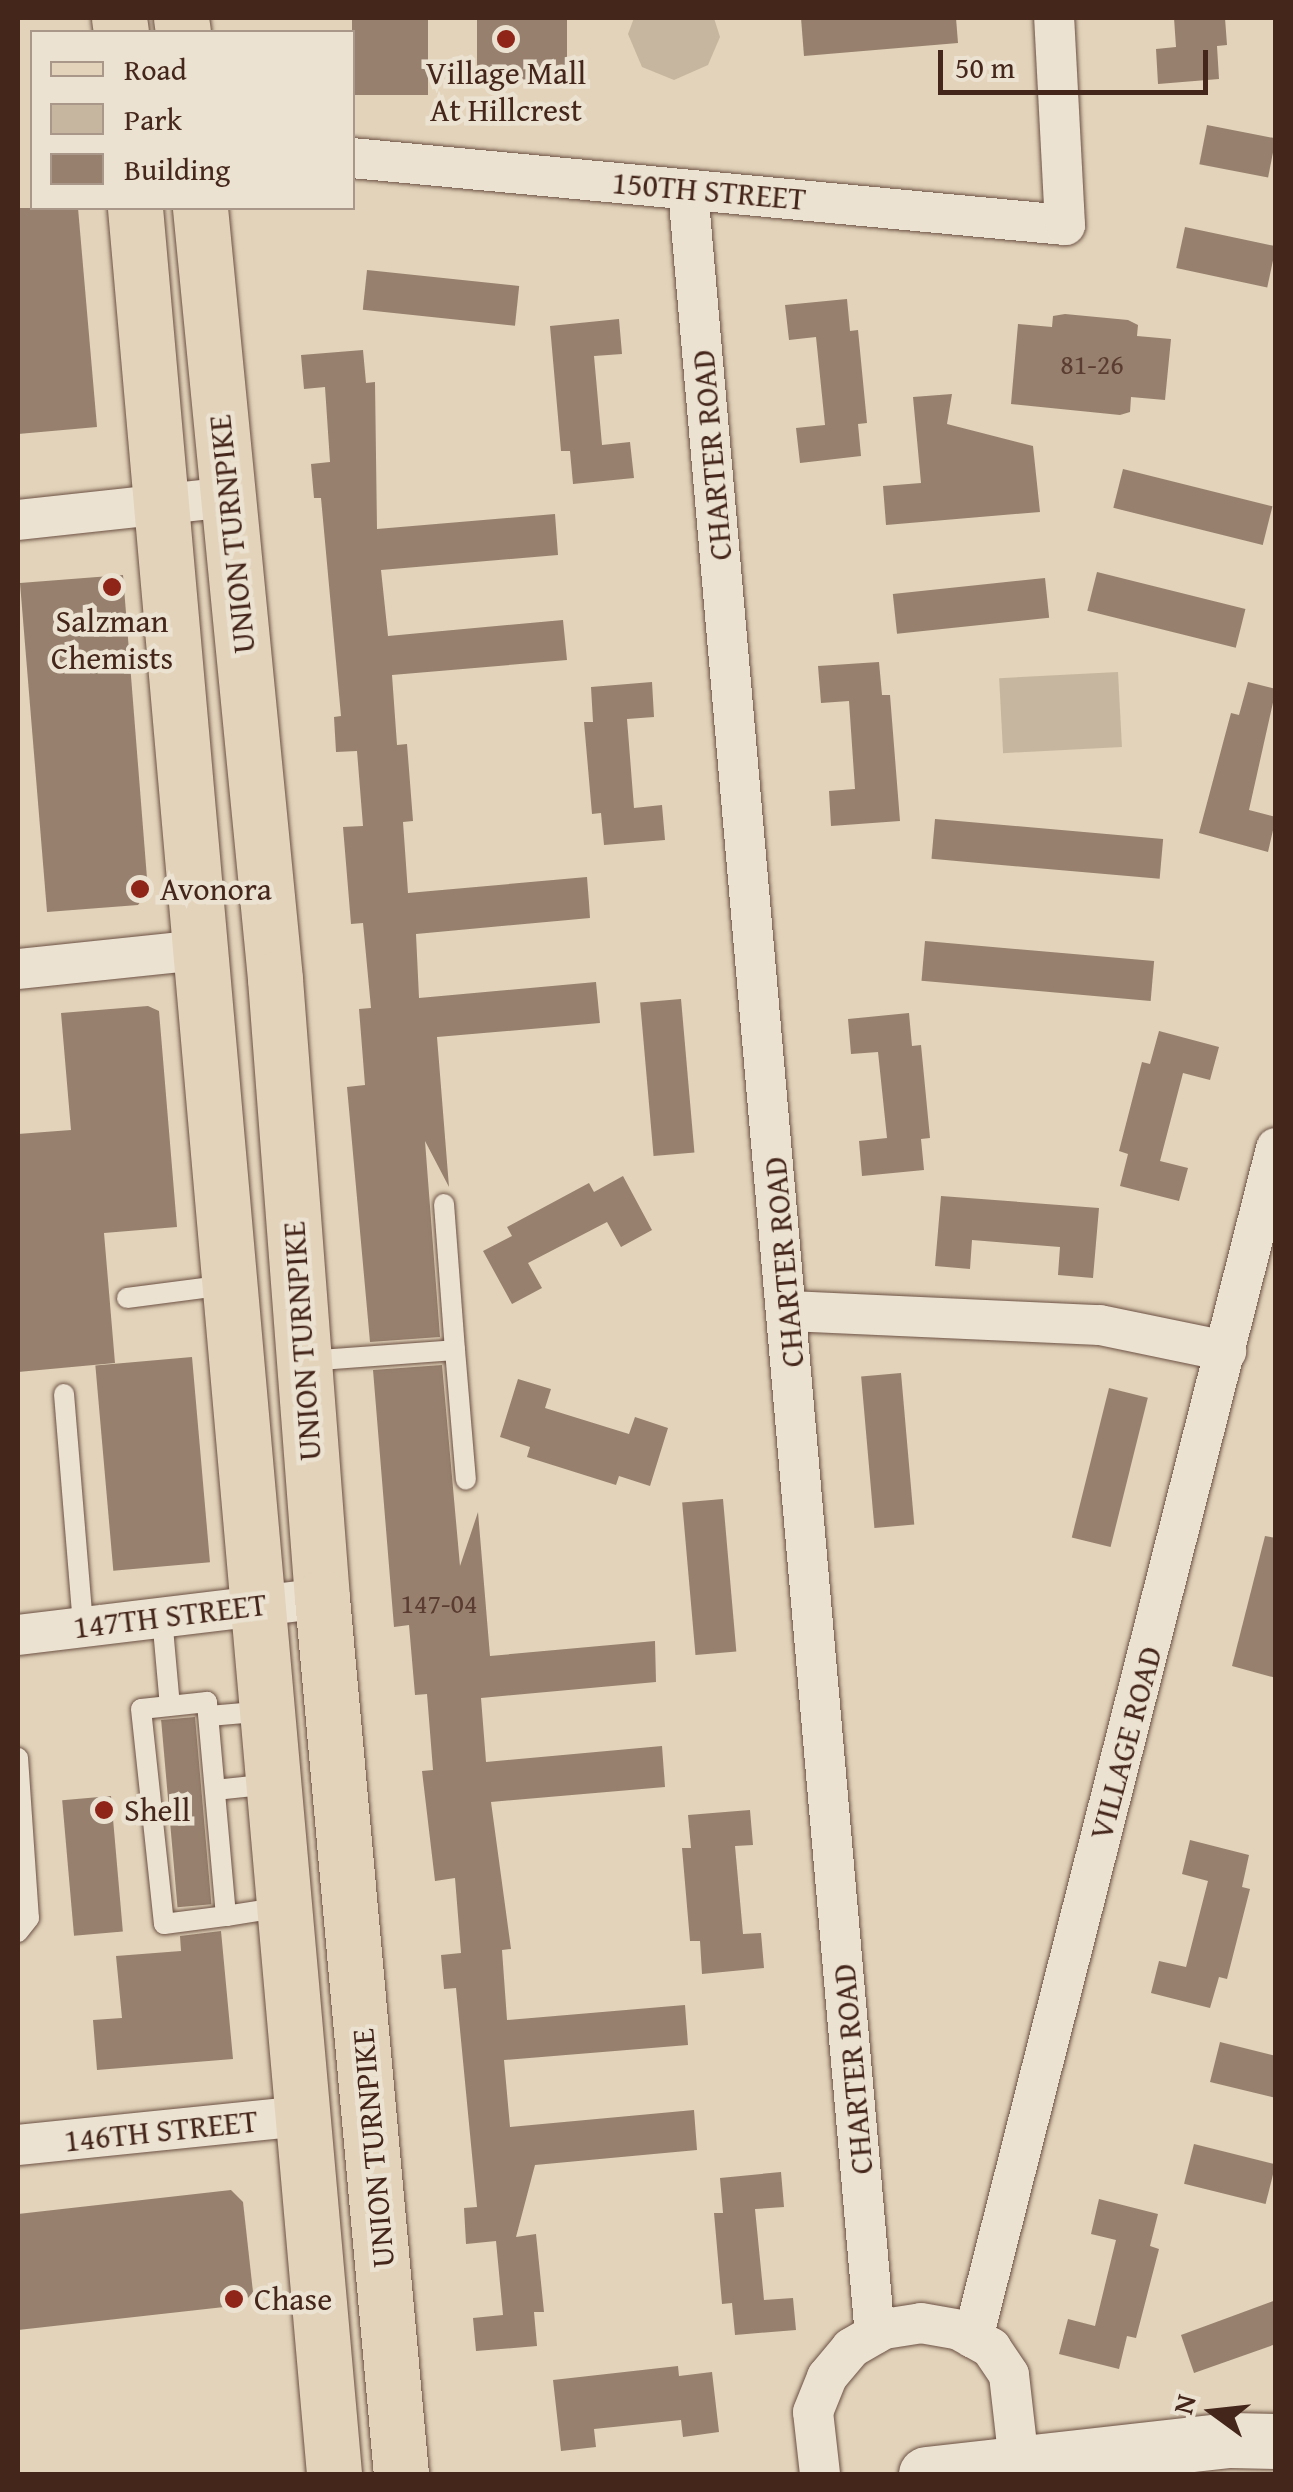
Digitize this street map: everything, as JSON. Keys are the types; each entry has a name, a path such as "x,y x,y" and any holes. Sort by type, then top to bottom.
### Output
{"main road":[{"name":"UNION TURNPIKE","path":"136,210 334,2474"},
{"name":"UNION TURNPIKE","path":"200,210 401,2474"},
{"path":"926,2474 1261,2435"}],"street":[{"name":"150TH STREET","path":"355,158 1065,224 1054,18"},
{"name":"CHARTER ROAD","path":"688,190 789,1311 875,2334"},
{"path":"18,520 228,498"},
{"path":"18,970 200,950"},
{"name":"VILLAGE ROAD","path":"973,2338 1276,1148"},
{"path":"789,1311 1100,1325 1226,1351"},
{"name":"147TH STREET","path":"18,1635 322,1598"},
{"name":"146TH STREET","path":"18,2145 304,2116"},
{"path":"820,2474 813,2412 826,2376 851,2348 875,2334 921,2323 973,2338 991,2348 1008,2375 1019,2462"}],"lane":[{"path":"444,1204 466,1480"},
{"path":"126,1298 229,1285"},
{"path":"304,1361 455,1350"},
{"path":"64,1394 83,1626"},
{"path":"162,1617 170,1706"},
{"path":"226,1916 213,1814 215,1790 208,1757 208,1702 142,1709 156,1762 166,1865 164,1924 226,1916 284,1906"},
{"path":"209,1716 268,1712"},
{"path":"18,1758 23,1925"},
{"path":"215,1790 274,1784"}],"green space":[{"path":"634,18 714,18 720,37 708,65 674,80 642,67 628,34"},
{"path":"1118,672 1122,747 1003,753 999,678"}],"building":[{"path":"352,18 428,18 428,95 355,95"},
{"name":"Village Mall At Hillcrest","path":"477,18 567,18 567,81 477,81"},
{"path":"801,18 956,18 958,43 804,56"},
{"path":"1174,18 1225,18 1227,45 1217,46 1219,79 1158,84 1156,49 1176,47"},
{"path":"1207,125 1276,138 1268,178 1199,164"},
{"path":"18,208 78,210 97,427 18,434"},
{"path":"1185,227 1276,246 1267,287 1176,268"},
{"path":"367,270 519,286 515,326 363,310"},
{"path":"847,299 850,331 858,330 867,423 858,424 861,456 800,463 796,428 825,425 816,337 789,340 785,305"},
{"path":"1053,316 1128,320 1138,325 1137,336 1171,339 1165,400 1131,397 1130,412 1120,415 1011,404 1018,324 1052,327"},
{"path":"619,319 622,354 594,356 602,445 630,442 634,478 573,484 570,451 561,451 550,326"},
{"path":"363,350 366,383 375,382 377,529 555,514 558,555 381,570 388,636 563,620 567,660 392,675 397,745 407,744 413,821 403,822 408,893 587,877 590,918 416,934 419,998 596,982 600,1023 437,1037 449,1187 425,1141 440,1337 370,1342 347,1087 365,1085 359,1009 371,1008 363,923 351,924 343,827 363,826 357,751 336,752 334,717 341,716 321,498 314,498 311,464 330,462 325,387 304,389 301,355"},
{"path":"952,394 947,424 1033,446 1040,512 886,525 883,486 921,483 913,397"},
{"path":"1123,469 1272,506 1263,545 1113,508"},
{"path":"1097,572 1245,609 1236,648 1087,611"},
{"path":"123,575 148,891 138,905 47,912 20,583"},
{"path":"1045,578 1049,618 897,634 893,594"},
{"path":"879,662 882,695 890,695 900,821 831,826 829,791 855,789 849,701 821,703 818,666"},
{"path":"652,682 654,717 627,719 634,808 662,805 665,840 604,845 601,813 592,814 584,722 593,722 591,687"},
{"path":"1248,682 1276,689 1249,810 1276,817 1268,852 1199,833 1231,713 1239,715"},
{"path":"935,819 1163,839 1160,879 932,859"},
{"path":"925,941 1154,961 1151,1001 922,981"},
{"path":"681,999 694,1152 654,1156 640,1003"},
{"path":"148,1006 159,1011 177,1227 104,1233 115,1363 18,1372 18,1134 71,1130 61,1013"},
{"path":"909,1013 912,1046 921,1045 930,1138 921,1139 924,1170 862,1176 859,1141 887,1138 878,1052 851,1054 848,1019"},
{"path":"1159,1031 1219,1047 1210,1080 1183,1073 1160,1161 1188,1168 1179,1201 1120,1186 1128,1154 1119,1151 1142,1062 1150,1064"},
{"path":"623,1176 652,1230 621,1247 607,1222 528,1263 542,1288 512,1304 483,1251 512,1236 507,1227 589,1183 594,1192"},
{"path":"941,1196 1099,1208 1093,1278 1058,1275 1060,1247 972,1240 970,1269 935,1266"},
{"path":"192,1357 210,1562 113,1571 95,1365"},
{"path":"442,1365 460,1566 478,1512 490,1656 655,1641 656,1682 481,1698 486,1762 662,1746 665,1787 491,1802 511,1949 502,1950 507,2020 685,2005 688,2045 504,2060 510,2127 694,2110 697,2150 535,2165 516,2237 536,2234 544,2312 534,2312 537,2346 476,2351 473,2318 503,2315 496,2241 466,2244 464,2208 477,2207 456,1988 444,1989 441,1955 461,1953 455,1878 435,1881 422,1771 433,1770 427,1694 415,1695 409,1625 394,1627 373,1370"},
{"path":"901,1373 914,1524 874,1528 861,1376"},
{"path":"518,1379 551,1389 545,1408 629,1434 635,1417 668,1428 650,1486 619,1476 616,1485 527,1457 530,1447 500,1437"},
{"path":"1109,1388 1148,1398 1111,1547 1072,1537"},
{"path":"723,1499 736,1651 695,1655 682,1503"},
{"path":"1265,1536 1276,1538 1276,1678 1232,1666"},
{"path":"195,1717 211,1904 178,1907 161,1720"},
{"path":"111,1796 123,1931 74,1936 62,1800"},
{"path":"750,1810 753,1845 735,1846 743,1934 761,1933 764,1968 702,1974 700,1941 690,1941 682,1848 691,1848 688,1815"},
{"path":"1190,1840 1249,1855 1242,1887 1250,1889 1227,1979 1219,1977 1210,2008 1151,1993 1159,1961 1186,1967 1208,1881 1182,1874"},
{"path":"221,1931 233,2059 97,2070 93,2020 122,2018 116,1956 181,1951 180,1936"},
{"path":"1220,2042 1276,2056 1276,2098 1210,2082"},
{"path":"1194,2144 1276,2164 1266,2204 1184,2184"},
{"path":"781,2172 784,2207 755,2209 764,2300 793,2298 796,2330 735,2335 732,2303 722,2304 714,2213 723,2213 720,2178"},
{"path":"231,2190 243,2202 253,2292 242,2305 18,2330 18,2214"},
{"path":"1099,2199 1158,2214 1150,2246 1159,2249 1136,2338 1127,2336 1119,2369 1059,2354 1068,2319 1095,2326 1116,2240 1091,2234"},
{"path":"1276,2300 1276,2344 1194,2373 1181,2335"},
{"path":"678,2366 679,2376 712,2372 719,2432 683,2437 681,2420 594,2429 596,2447 561,2451 553,2380"}],"place":[{"name":"Village Mall At Hillcrest","path":"506,39"},
{"name":"Salzman Chemists","path":"112,587"},
{"name":"Avonora","path":"140,889"},
{"name":"Shell","path":"104,1810"},
{"name":"Chase","path":"234,2299"}]}
